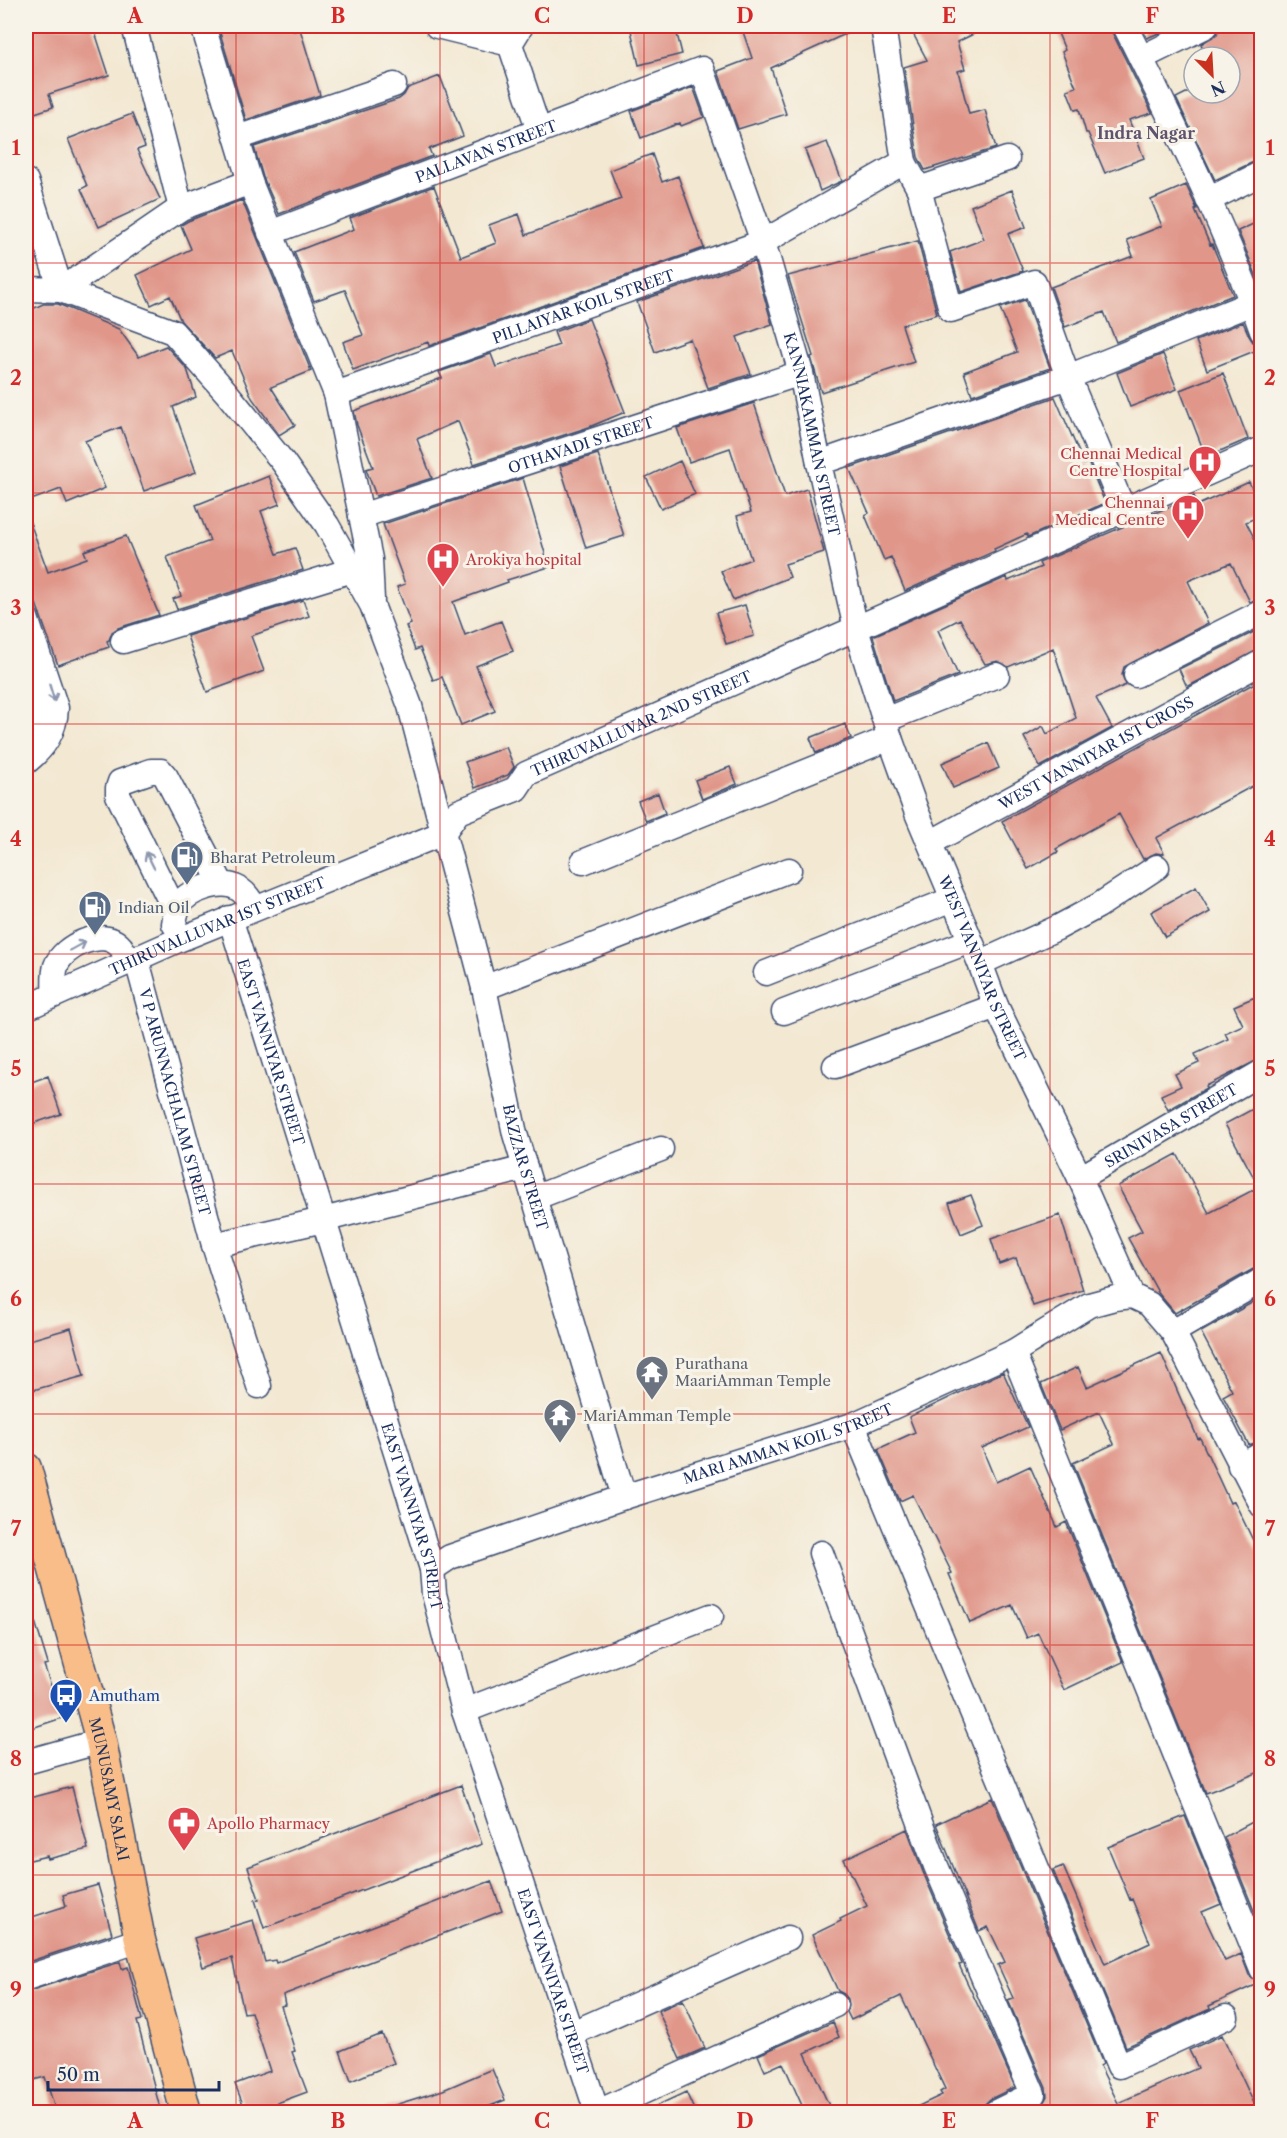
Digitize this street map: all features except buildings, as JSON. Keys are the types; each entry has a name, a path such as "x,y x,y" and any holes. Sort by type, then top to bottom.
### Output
{"main road":[{"name":"MUNUSAMY SALAI","path":"26,1468 101,1741 140,1940 186,2112"}],"street":[{"path":"134,26 181,208"},
{"path":"203,26 250,182 336,394 370,559 372,605"},
{"path":"437,26 515,35 538,131"},
{"path":"1125,26 1208,200 1262,331"},
{"path":"1141,58 1206,26"},
{"path":"887,29 904,162 919,189 951,310 1034,282 1068,377 1124,511"},
{"name":"PALLAVAN STREET","path":"270,233 702,69"},
{"name":"KANNIAKAMMAN STREET","path":"702,69 763,242 801,372 856,629"},
{"path":"237,138 394,85"},
{"path":"919,189 1007,159"},
{"name":"PILLAIYAR KOIL STREET","path":"336,394 763,242 904,162"},
{"path":"1208,200 1262,173"},
{"path":"26,181 61,290"},
{"path":"61,290 181,208 250,182"},
{"path":"26,289 61,290 173,332 283,462 327,525 372,605 410,706 443,833"},
{"path":"819,463 1068,377 1252,303"},
{"name":"OTHAVADI STREET","path":"361,516 801,372"},
{"name":"THIRUVALLUVAR 2ND STREET","path":"443,833 458,812 516,789 526,774 1262,450"},
{"path":"123,641 352,570"},
{"path":"1136,675 1262,612"},
{"path":"26,618 56,708 55,722 50,736 36,754 26,762"},
{"name":"WEST VANNIYAR STREET","path":"856,629 888,729 930,843 996,1006 1080,1178 1132,1296"},
{"name":"WEST VANNIYAR 1ST CROSS","path":"930,843 1262,662"},
{"path":"26,668 33,711 26,730"},
{"path":"583,862 888,729 997,675"},
{"path":"176,913 118,795 120,782 151,771 160,771 166,777 221,883"},
{"name":"THIRUVALLUVAR 1ST STREET","path":"26,1008 230,918 443,833"},
{"name":"BAZZAR STREET","path":"443,833 484,988 515,1134 624,1497"},
{"path":"980,963 1057,928 1098,906 1157,867"},
{"path":"484,988 789,870"},
{"path":"176,941 174,927 176,913 180,903 189,895 221,883 235,887 246,894 255,908"},
{"path":"766,973 953,899"},
{"name":"EAST VANNIYAR STREET","path":"230,918 432,1569 434,1594 464,1712 597,2112"},
{"path":"54,995 56,967 70,950 85,942 95,938 108,938 118,944 132,960"},
{"path":"784,1012 970,941"},
{"name":"V P ARUNNACHALAM STREET","path":"132,960 214,1245 259,1386"},
{"path":"835,1066 996,1006"},
{"name":"SRINIVASA STREET","path":"1080,1178 1262,1072"},
{"path":"534,1198 661,1149"},
{"path":"214,1245 323,1220 525,1168"},
{"path":"1173,1332 1262,1280"},
{"path":"1132,1296 1149,1304 1173,1332 1262,1505"},
{"name":"MARI AMMAN KOIL STREET","path":"432,1569 450,1557 624,1497 853,1425 1013,1352 1089,1305 1132,1296"},
{"path":"1013,1352 1262,1969"},
{"path":"853,1425 1119,2066 1226,2017"},
{"path":"1240,1466 1262,1454"},
{"path":"821,1553 936,1866 1033,2094 996,2112"},
{"path":"464,1712 711,1616"},
{"path":"26,1762 101,1741"},
{"path":"570,2034 788,1938"},
{"path":"26,1978 140,1940"},
{"path":"597,2112 835,2005"}],"place":[{"name":"Chennai Medical Centre Hospital","path":"1205,491"},
{"name":"Chennai Medical Centre","path":"1188,540"},
{"name":"Arokiya hospital","path":"443,588"},
{"name":"Bharat Petroleum","path":"187,886"},
{"name":"Indian Oil","path":"95,936"},
{"name":"Purathana MaariAmman Temple","path":"652,1401"},
{"name":"MariAmman Temple","path":"560,1444"},
{"name":"Amutham","path":"66,1724"},
{"name":"Apollo Pharmacy","path":"184,1852"}],"district":[{"name":"Indra Nagar","path":"1146,133"}]}
